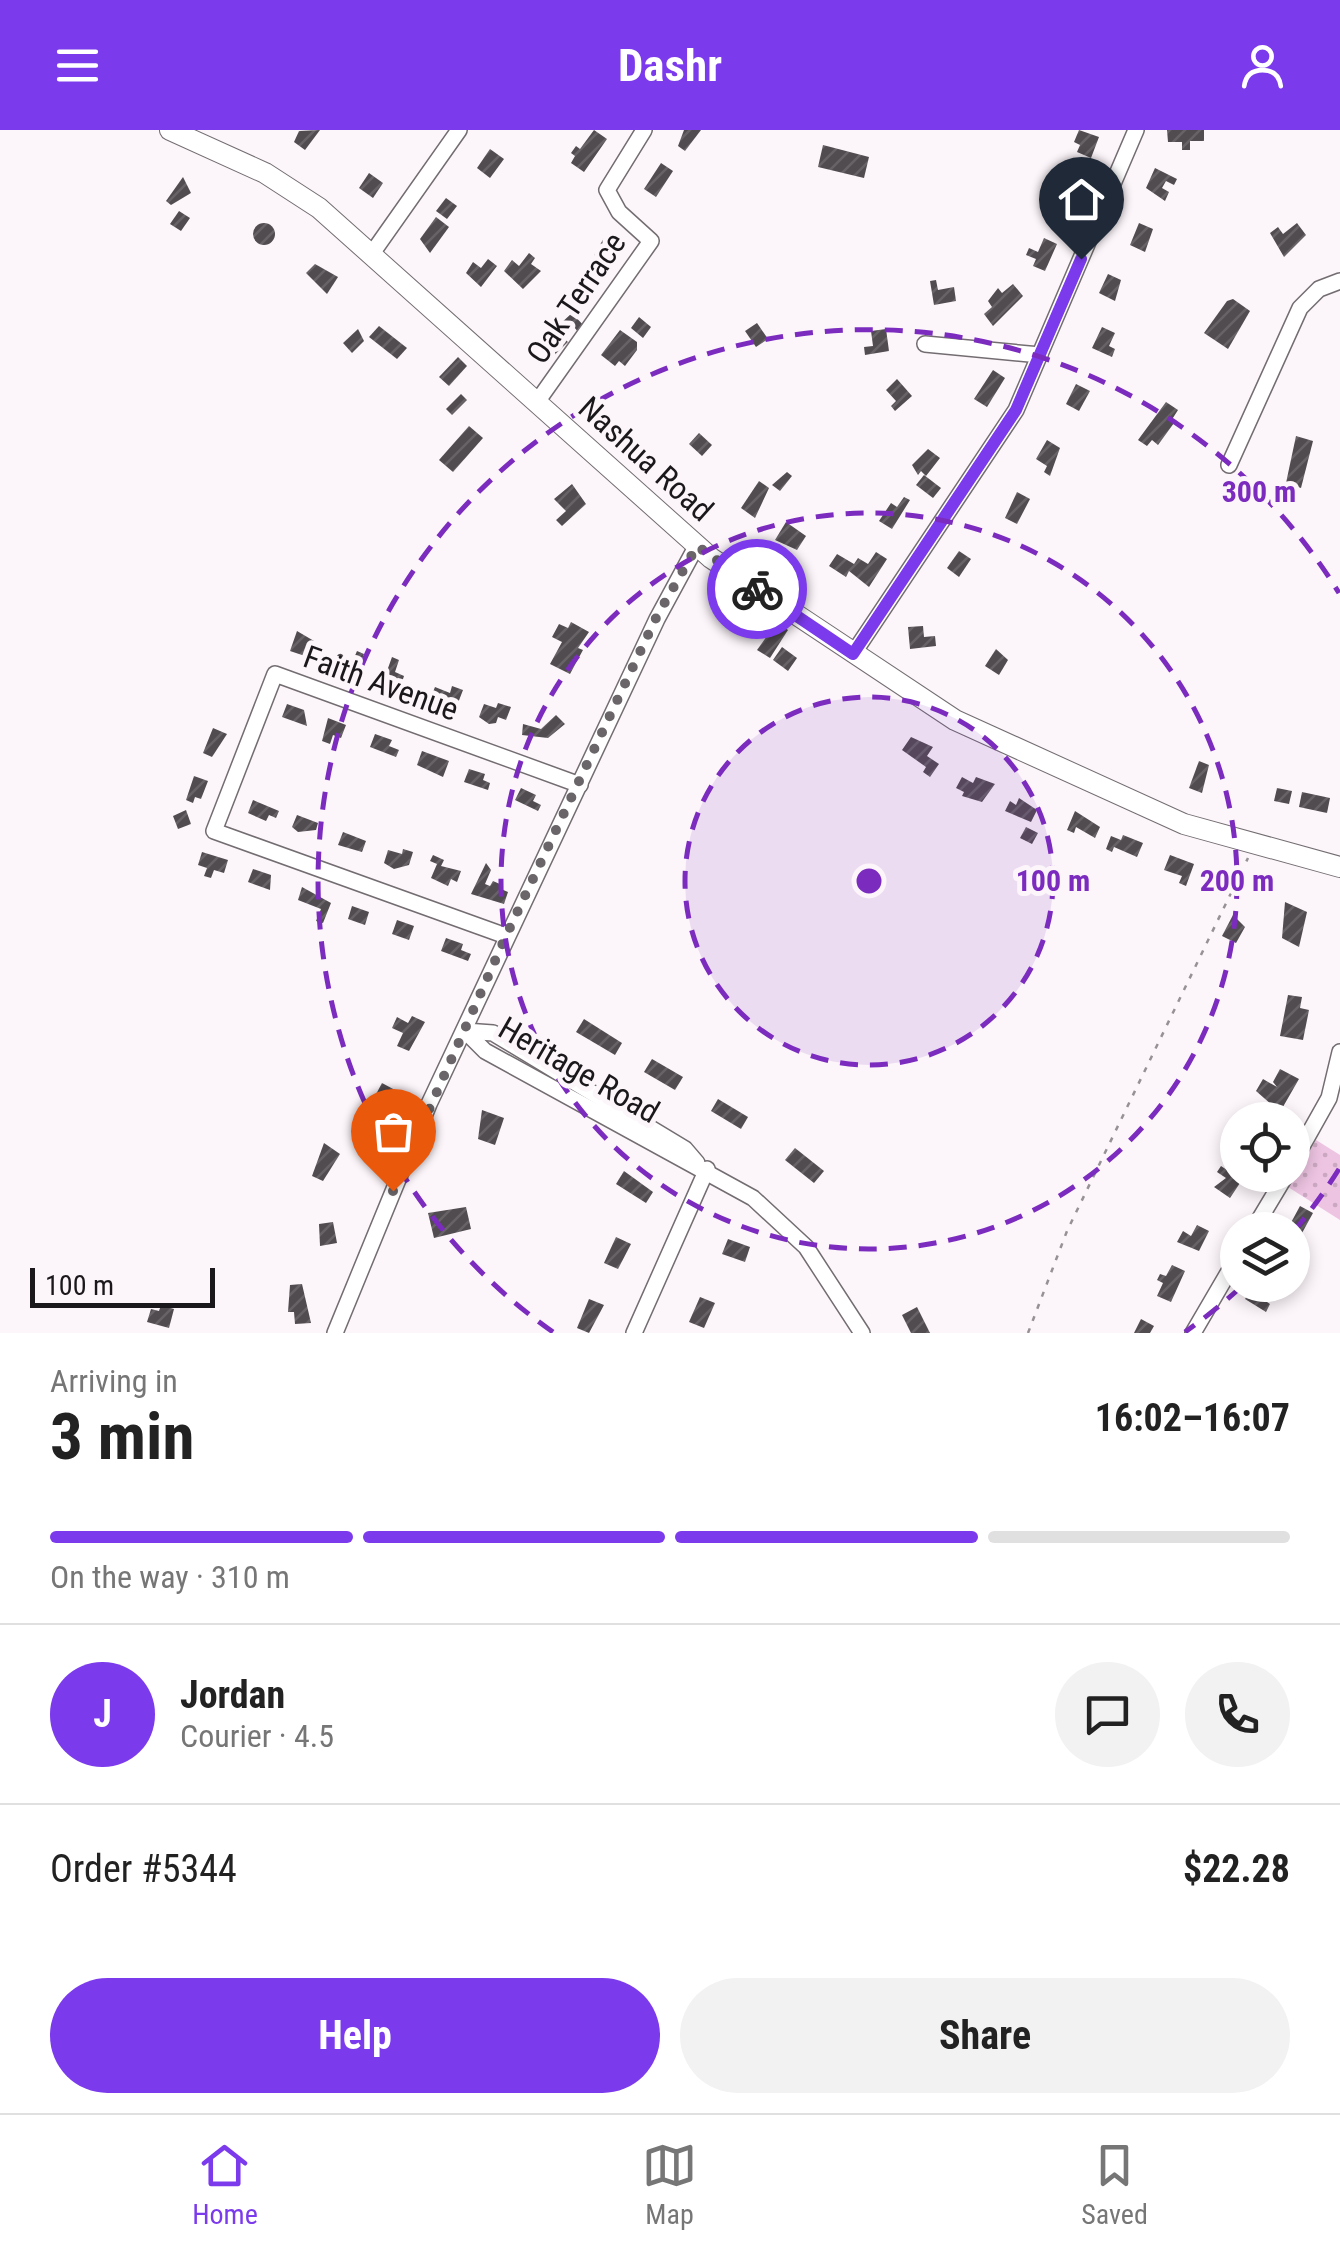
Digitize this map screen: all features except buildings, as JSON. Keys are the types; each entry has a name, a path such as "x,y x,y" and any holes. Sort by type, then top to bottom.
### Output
{"main road":[{"name":"Nashua Road","path":"170,130 265,174 319,208 374,252 697,546 955,720 1037,761 1184,824 1340,867"}],"street":[{"path":"374,252 459,130"},
{"name":"Oak Terrace","path":"537,402 651,241 619,212 607,190 644,130"},
{"path":"853,654 1009,422 1136,130"},
{"path":"1229,465 1300,308 1319,290 1340,281"},
{"path":"925,344 1040,355"},
{"path":"335,1333 429,1104 506,936 656,618 697,546"},
{"name":"Faith Avenue","path":"506,936 214,831 275,674 580,785"},
{"name":"Heritage Road","path":"465,1030 492,1034 685,1149 702,1166 753,1198 796,1236 862,1333"},
{"path":"1310,1132 1329,1098 1340,1052"},
{"path":"634,1333 702,1166"},
{"path":"1194,1333 1220,1288"}],"path":[{"path":"1028,1333 1067,1231 1255,846"}],"shaded area":[{"path":"1316,1140 1340,1155 1340,1220 1296,1192 1310,1192 1310,1150"}],"way so far":[{"path":"393,1191 506,936 628,685 656,618 697,546 757,589"}],"route":[{"path":"757,589 853,654 1016,410 1081,259"}]}
